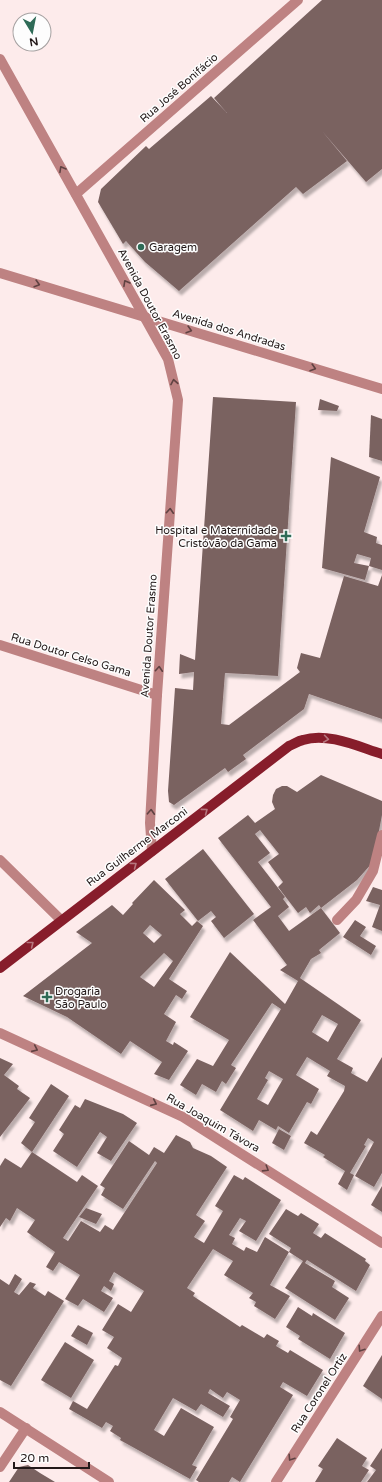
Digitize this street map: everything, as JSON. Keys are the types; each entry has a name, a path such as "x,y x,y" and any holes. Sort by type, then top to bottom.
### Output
{"main road":[{"name":"Rua Guilherme Marconi","path":"0,968 289,746 304,740 318,738 334,740 382,754"}],"street":[{"name":"Rua José Bonifácio","path":"76,194 298,0"},
{"name":"Avenida Doutor Erasmo","path":"0,59 168,359 178,400 157,695 150,823 152,851"},
{"name":"Avenida dos Andradas","path":"0,274 382,389"},
{"name":"Rua Doutor Celso Gama","path":"0,645 157,695"},
{"path":"337,920 356,900 373,871 382,835"},
{"path":"0,860 61,920"},
{"name":"Rua Joaquim Távora","path":"0,1033 183,1117 382,1243"},
{"name":"Rua Coronel Ortiz","path":"276,1482 382,1316"},
{"path":"0,1412 109,1482"},
{"path":"0,1467 26,1428"}],"building":[{"path":"322,0 382,0 382,169 366,182 322,131 347,161 303,194 296,187 179,291 145,262 126,241 123,244 98,202 101,189 146,146 149,149 211,96 227,113 214,98"},
{"path":"213,397 296,402 278,676 225,673 221,724 229,725 300,672 297,668 301,653 320,658 344,576 378,586 382,575 382,719 309,694 304,709 243,755 246,759 228,772 225,768 174,805 169,802 168,791 175,688 193,690 194,672 179,674 180,654 195,660"},
{"path":"320,399 339,406 337,411 318,410"},
{"path":"371,415 382,419 382,461 369,457"},
{"path":"331,457 380,477 364,532 377,537 376,543 382,545 382,570 369,566 365,580 322,568","holes":["357,554 371,558 369,566 354,563"]},
{"path":"321,775 382,801 382,815 373,862 357,880 321,908 340,933 319,950 321,953 311,959 300,978 361,1020 337,1059 353,1068 351,1073 367,1082 382,1057 382,1173 374,1187 355,1176 374,1142 368,1138 364,1145 366,1146 350,1173 354,1175 347,1190 338,1184 345,1171 323,1157 325,1155 304,1143 311,1131 317,1135 344,1091 345,1086 327,1076 330,1071 307,1057 296,1075 319,1089 311,1104 307,1102 289,1133 278,1126 276,1130 259,1120 253,1131 220,1110 281,1009 272,1003 231,1065 236,1068 226,1084 222,1081 216,1092 202,1084 196,1095 180,1085 197,1059 213,1066 229,1040 190,1017 230,952 285,1004 298,981 280,970 287,965 253,920 271,907 218,838 248,815 255,823 275,809 272,802 276,789 282,786 287,786 297,792","holes":["260,830 279,854 268,862 283,882 278,887 298,913 306,907 310,913 319,905 321,908 289,931 278,916 289,907 283,899 285,897 258,862 270,853 255,834","322,1015 338,1024 328,1042 312,1032","269,1071 283,1079 268,1105 257,1099 268,1080 265,1078"]},
{"path":"203,849 254,914 224,938 211,921 216,917 211,911 198,921 165,879"},
{"path":"154,880 185,910 180,914 192,926 197,921 203,926 169,979 187,991 182,999 176,995 164,1014 176,1022 166,1041 173,1045 174,1042 188,1051 169,1080 154,1074 162,1062 130,1041 121,1054 67,1017 23,996 92,943 76,932 112,905 123,915 133,904 132,903","holes":["150,925 162,935 154,943 143,933","164,953 173,961 154,987 140,977"]},
{"path":"373,887 382,890 382,931 372,927 380,905 366,901"},
{"path":"355,920 366,927 360,936 376,946 371,955 343,937"},
{"path":"0,1058 13,1064 4,1075 19,1086 17,1089 30,1098 0,1137"},
{"path":"51,1084 69,1096 32,1152 21,1143 35,1122 29,1118"},
{"path":"85,1099 123,1114 137,1123 111,1161 97,1153 107,1137 100,1132 77,1167 53,1151 64,1134 59,1130 75,1105 80,1108"},
{"path":"279,1129 291,1136 284,1150 272,1143"},
{"path":"176,1135 190,1142 193,1148 211,1156 227,1167 196,1215 205,1221 194,1237 204,1243 223,1211 215,1206 234,1175 243,1180 245,1177 281,1200 256,1241 239,1231 246,1221 240,1218 229,1235 235,1238 232,1244 244,1251 246,1247 257,1252 265,1237 289,1252 270,1285 290,1296 275,1319 254,1306 256,1302 249,1298 253,1293 224,1275 233,1261 213,1249 187,1288 195,1293 193,1296 240,1327 242,1325 264,1338 267,1334 279,1341 276,1346 288,1353 290,1350 323,1370 307,1396 283,1382 280,1387 293,1395 240,1482 232,1477 229,1482 199,1482 196,1480 233,1419 230,1417 240,1400 227,1392 223,1398 210,1389 208,1393 230,1406 223,1417 201,1404 196,1411 173,1398 154,1430 164,1436 181,1408 214,1427 192,1465 197,1467 190,1479 120,1440 121,1438 110,1431 113,1426 106,1422 102,1428 69,1409 73,1401 87,1409 115,1365 118,1366 122,1358 107,1348 114,1337 102,1330 118,1304 131,1312 144,1291 114,1272 109,1281 114,1284 111,1291 104,1286 101,1291 113,1298 104,1312 83,1299 78,1306 65,1299 80,1275 59,1262 53,1271 46,1267 55,1252 27,1232 35,1220 17,1208 10,1221 6,1218 0,1227 0,1166 5,1158 21,1168 32,1152 77,1182 82,1175 98,1186 63,1238 68,1241 81,1221 100,1232 105,1225 113,1230 157,1163 155,1161 123,1209 101,1195 105,1188 100,1185 129,1141 149,1155 154,1147 164,1153"},
{"path":"382,1186 382,1212 371,1205"},
{"path":"86,1208 102,1214 96,1224 79,1217"},
{"path":"286,1209 298,1216 301,1213 319,1224 313,1233 321,1238 325,1233 366,1259 365,1261 370,1265 356,1291 307,1260 305,1263 335,1281 332,1287 349,1298 335,1320 285,1288 303,1261 289,1252 291,1248 269,1234"},
{"path":"15,1274 22,1279 14,1292 19,1295 30,1282 36,1284 33,1288 45,1296 48,1291 64,1301 11,1386 0,1380 0,1279 9,1285"},
{"path":"298,1307 312,1316 313,1313 345,1333 330,1359 298,1339 300,1336 286,1327"},
{"path":"78,1325 93,1333 87,1345 71,1336"},
{"path":"65,1342 94,1360 71,1398 41,1380"},
{"path":"382,1355 382,1399 363,1386"},
{"path":"337,1438 367,1458 362,1466 369,1470 361,1482 315,1482 323,1469 318,1466"},
{"path":"382,1448 382,1482 367,1482 376,1470 370,1466"},
{"path":"28,1465 55,1482 9,1482 19,1467"}],"place":[{"name":"Garagem","path":"141,247"},
{"name":"Hospital e Maternidade Cristóvão da Gama","path":"286,536"},
{"name":"Drogaria São Paulo","path":"47,997"}]}
